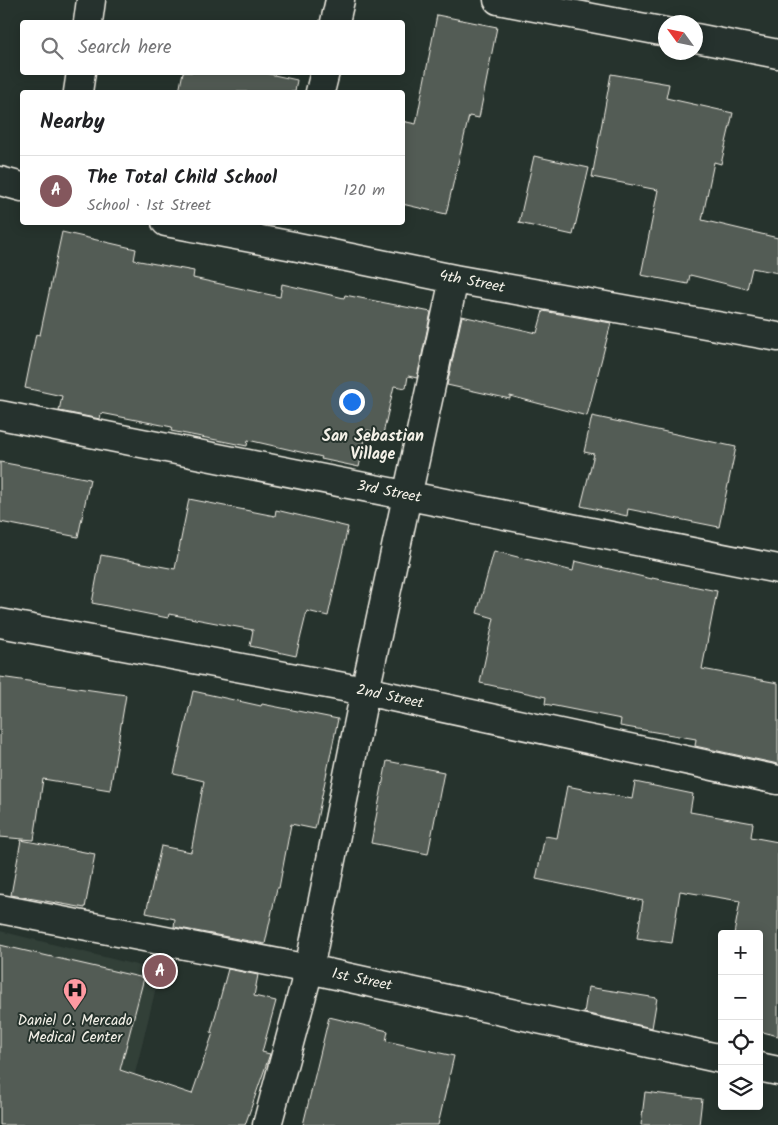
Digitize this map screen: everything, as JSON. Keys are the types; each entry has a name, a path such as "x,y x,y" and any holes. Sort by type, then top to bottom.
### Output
{"street":[{"path":"88,20 91,0"},
{"path":"335,20 340,0"},
{"path":"498,0 658,30"},
{"path":"703,39 778,54"},
{"path":"78,90 81,75"},
{"path":"320,90 324,75"},
{"path":"0,182 20,187"},
{"name":"4th Street","path":"197,225 290,234 454,279 778,337"},
{"path":"267,1125 309,969 365,691 409,496 454,279"},
{"name":"3rd Street","path":"0,415 778,569"},
{"name":"2nd Street","path":"0,623 365,691 778,780"},
{"name":"1st Street","path":"0,909 309,969 718,1058"},
{"path":"763,1068 778,1071"}],"shaded area":[{"name":"Daniel O. Mercado Medical Center","path":"0,931 160,971 132,1086 0,1052"}],"building":[{"path":"437,15 497,27 479,118 469,116 446,214 405,205 405,122 416,124"},
{"path":"611,74 669,84 666,98 733,113 721,164 714,162 702,220 778,238 778,273 752,268 747,289 690,275 688,284 641,275 658,190 592,177"},
{"path":"182,75 274,75 297,80 295,90 179,90"},
{"path":"534,156 589,168 573,235 519,223"},
{"path":"62,232 136,249 134,260 194,271 193,278 280,297 282,284 344,298 345,295 431,312 417,378 408,376 406,388 394,386 383,434 367,430 359,467 248,440 247,446 171,431 172,427 101,413 100,419 59,411 62,396 25,388 36,334 40,335"},
{"path":"543,311 611,323 587,416 510,396 510,399 447,385 462,316 537,333"},
{"path":"592,416 736,447 719,527 628,509 627,516 581,506 594,454 584,452"},
{"path":"0,462 90,479 78,537 0,522"},
{"path":"189,499 275,516 276,510 348,527 328,616 307,611 296,656 250,646 253,630 169,614 168,618 92,603 101,555 175,569"},
{"path":"494,551 573,571 575,561 652,579 717,591 702,669 778,683 778,764 695,746 696,739 620,726 621,719 545,704 546,697 480,683 494,618 477,613"},
{"path":"0,677 126,695 110,790 43,779 34,840 0,837"},
{"path":"193,691 261,706 262,704 338,719 315,829 291,824 279,888 277,888 265,944 174,927 175,919 146,913 161,846 191,852 204,781 174,774"},
{"path":"387,761 444,772 428,854 371,843"},
{"path":"635,782 693,794 690,812 753,823 751,837 778,842 778,1036 763,1032 763,930 735,930 740,901 680,891 672,943 637,938 643,901 536,879 545,836 557,838 567,786 632,799"},
{"path":"21,840 95,854 85,908 11,895"},
{"path":"0,945 144,978 120,1070 192,1094 213,1033 211,1032 228,969 258,975 254,996 276,1001 262,1052 270,1054 245,1125 0,1125"},
{"path":"588,987 657,998 652,1028 584,1013"},
{"path":"329,1017 388,1031 386,1041 454,1056 438,1125 303,1125"},
{"path":"645,1092 702,1099 699,1125 641,1125"}],"place":[{"name":"The Total Child School","path":"160,971"},
{"name":"Daniel O. Mercado Medical Center","path":"75,1011"}],"district":[{"name":"San Sebastian Village","path":"373,445"}]}
